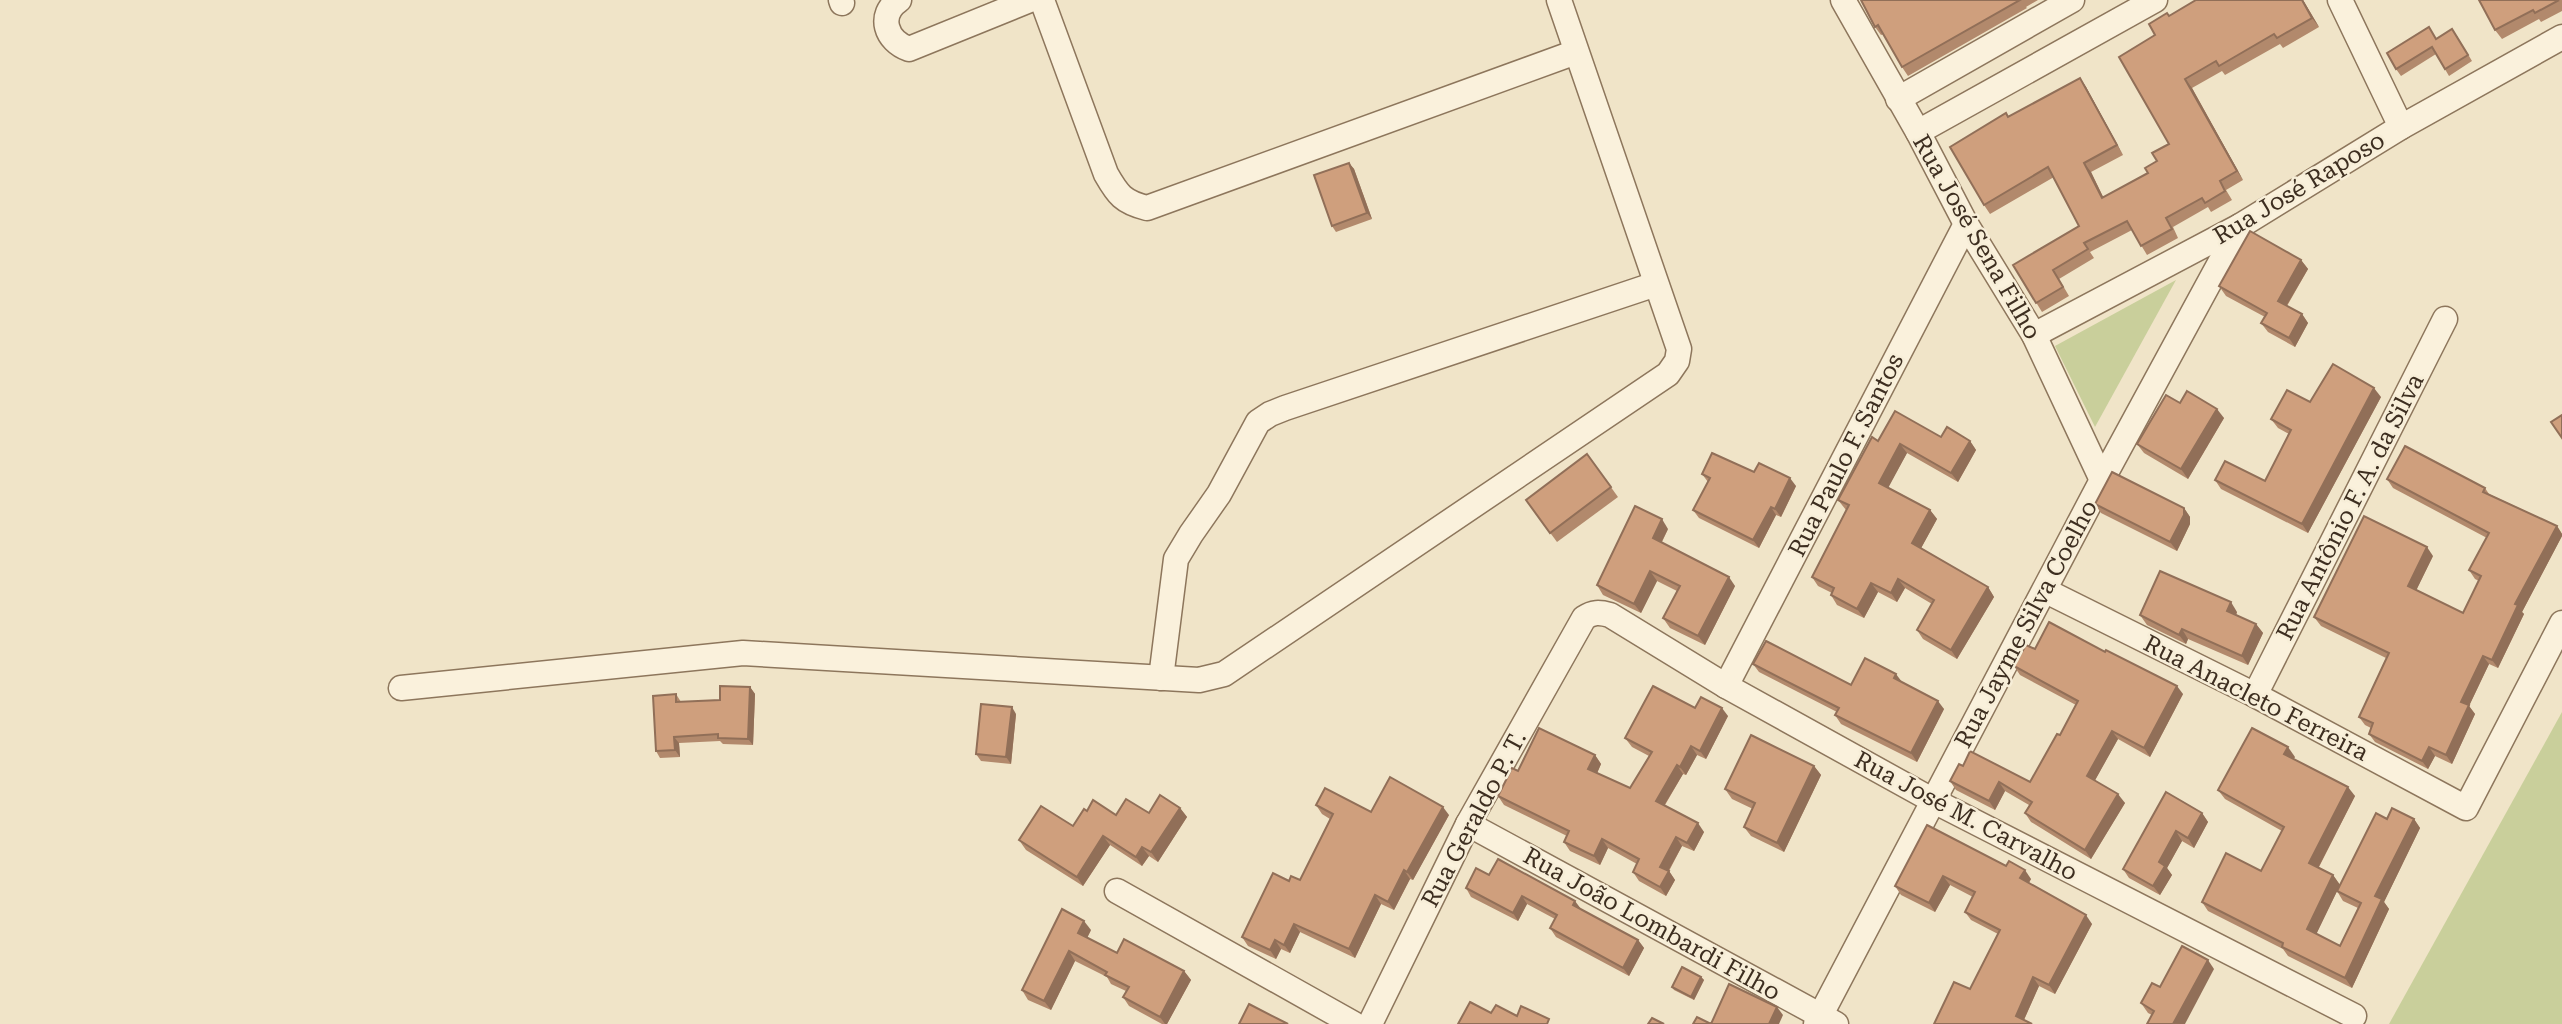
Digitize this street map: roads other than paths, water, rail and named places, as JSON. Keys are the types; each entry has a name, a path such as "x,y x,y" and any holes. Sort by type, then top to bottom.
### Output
{"street":[{"path":"899,0 886,16 886,26 891,37 900,46 909,49 1030,0"},
{"path":"1042,0 1106,174 1118,194 1130,204 1147,208 1576,52"},
{"path":"401,688 743,653 1199,680 1223,674 1668,374 1677,361 1679,349 1559,0"},
{"name":"Rua José Sena Filho","path":"1843,0 1918,132 1966,224 2034,335 2102,480"},
{"path":"1898,99 2072,0"},
{"path":"1918,132 2155,0"},
{"path":"2340,0 2402,127"},
{"name":"Rua José Raposo","path":"2034,335 2239,226 2402,127 2562,37"},
{"name":"Rua Paulo F. Santos","path":"1726,686 1966,224"},
{"name":"Rua Jayme Silva Coelho","path":"1824,1021 1933,800 2239,226"},
{"path":"1161,678 1176,559 1219,494 1258,422 1285,408 1656,284"},
{"name":"Rua Antônio F. A. da Silva","path":"2255,695 2445,320"},
{"name":"Rua Anacleto Ferreira","path":"2046,591 2255,695 2466,807 2562,623"},
{"name":"Rua José M. Carvalho","path":"1584,618 1591,613 1610,615 1726,686 1933,800 2354,1016"},
{"name":"Rua Geraldo P. T.","path":"1370,1024 1468,824 1584,618"},
{"name":"Rua João Lombardi Filho","path":"1468,824 1824,1021"},
{"path":"1118,891 1354,1024"}]}
